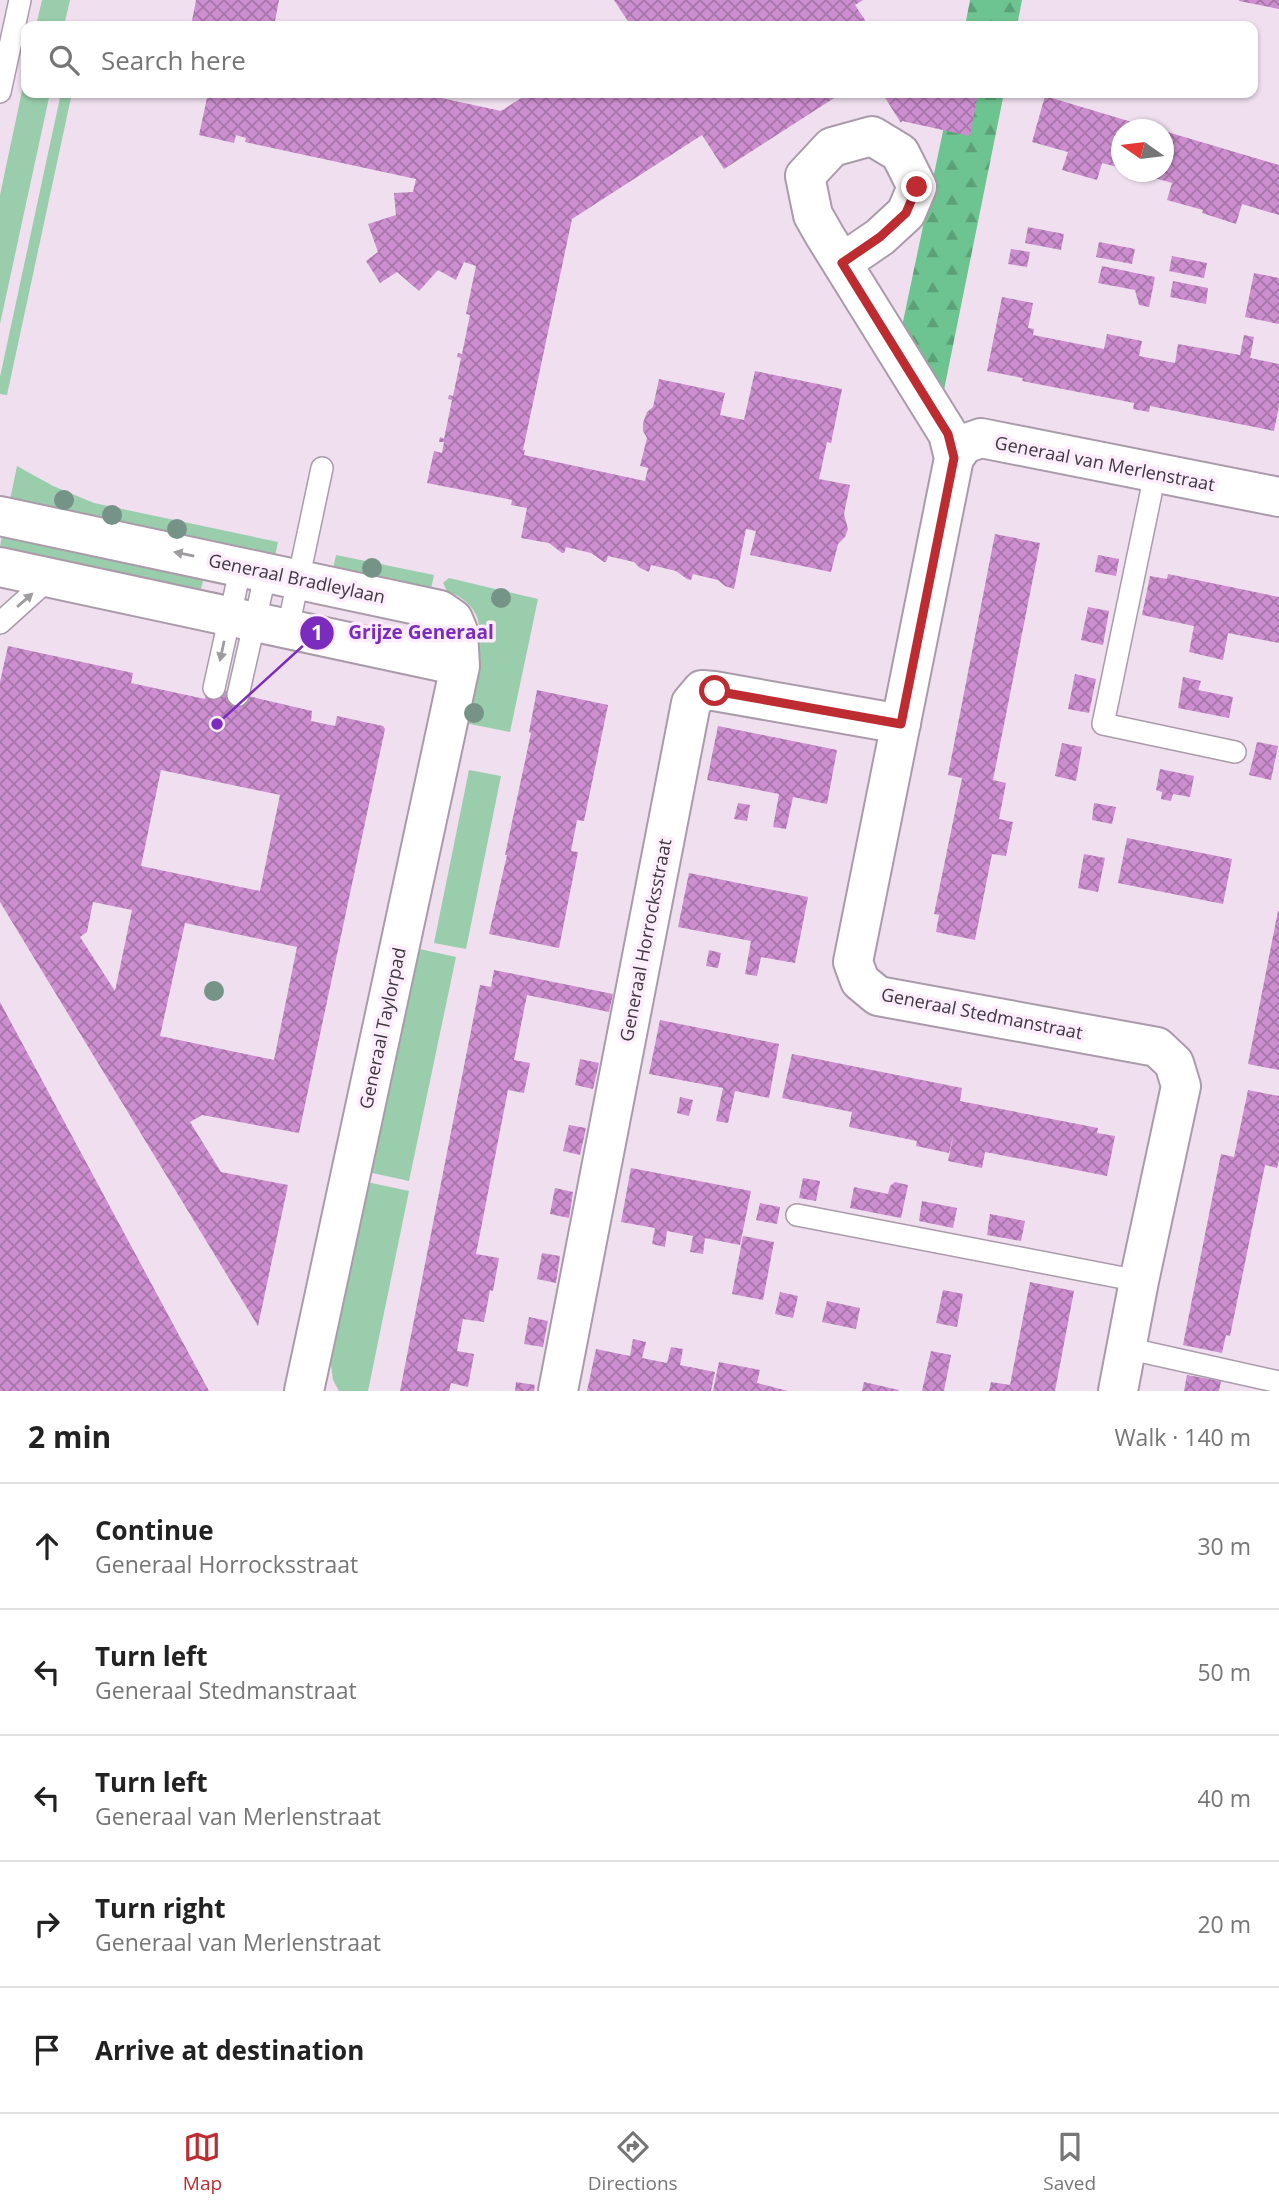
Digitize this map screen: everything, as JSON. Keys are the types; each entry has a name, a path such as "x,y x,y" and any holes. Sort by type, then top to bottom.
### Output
{"street":[{"path":"842,263 948,434 954,458"},
{"name":"Generaal van Merlenstraat","path":"954,458 964,444 981,438 1279,497"},
{"name":"Generaal Stedmanstraat","path":"954,458 853,962 860,981 878,996 1157,1047 1174,1063 1181,1086 1118,1391"},
{"name":"Generaal Bradleylaan","path":"0,516 440,610 453,619 458,631 460,666"},
{"path":"0,567 460,666"},
{"name":"Generaal Taylorpad","path":"304,1391 460,666"},
{"name":"Generaal Horrocksstraat","path":"558,1391 691,703 702,690 715,691 901,724"}],"lane":[{"path":"0,92 20,0"},
{"path":"238,695 269,572 322,468"},
{"path":"1155,474 1104,724 1235,752"},
{"path":"214,688 258,621 269,572"},
{"path":"0,623 51,577"},
{"path":"797,1214 1139,1281"},
{"path":"1126,1348 1279,1382"}],"green space":[{"path":"42,0 70,0 65,21 37,21"},
{"path":"970,0 1022,0 1018,21 966,21"},
{"path":"21,96 21,98 49,98 0,324 0,195"},
{"path":"60,98 71,98 7,395 0,394 0,377"},
{"path":"950,98 1003,98 943,395 900,336"},
{"path":"17,466 53,486 94,503 278,542 275,556 10,500"},
{"path":"2,535 204,577 201,589 0,547"},
{"path":"336,555 434,575 431,589 333,569"},
{"path":"449,578 538,599 510,732 465,723 478,660 479,625 468,604 447,591 443,583"},
{"path":"469,770 501,776 466,949 434,943"},
{"path":"415,948 456,957 409,1181 368,1172"},
{"path":"367,1182 409,1191 368,1391 339,1391 333,1380 330,1357"}],"building":[{"path":"196,0 279,0 275,21 192,21"},
{"path":"614,0 863,0 855,5 866,21 628,21"},
{"path":"1279,0 1279,9 1239,1"},
{"path":"207,98 441,98 501,111 521,98 834,98 724,169 702,135 572,219 523,450 524,455 645,481 648,468 640,466 647,438 643,423 647,412 653,407 659,379 725,393 720,415 744,420 755,371 842,389 831,443 827,442 819,479 850,485 844,514 848,529 838,544 831,572 750,555 756,531 746,529 734,589 718,580 693,574 691,580 676,571 651,565 649,572 634,562 608,556 604,562 591,553 566,547 562,553 549,543 521,538 527,508 511,505 512,500 427,483 434,451 442,453 444,442 439,442 440,437 444,439 452,400 448,399 449,395 453,396 461,358 457,357 458,353 462,354 470,315 466,314 476,266 464,262 456,280 438,270 419,291 397,272 380,283 366,261 378,252 368,224 396,215 394,193 413,192 416,179 245,142 246,138 236,135 234,143 199,135"},
{"path":"885,98 977,98 970,136 902,121 901,123"},
{"path":"1044,98 1122,119 1111,119 1111,165 1102,163 1097,180 1062,170 1068,152 1032,142"},
{"path":"1174,134 1279,165 1279,215 1242,204 1236,224 1202,213 1203,210 1167,200 1172,183 1169,182 1174,182"},
{"path":"1028,227 1064,234 1061,250 1025,243"},
{"path":"1099,242 1135,249 1132,264 1096,257"},
{"path":"1011,249 1030,252 1027,267 1008,264"},
{"path":"1172,256 1207,263 1204,278 1169,271"},
{"path":"1102,266 1155,277 1149,307 1139,305 1135,290 1098,283"},
{"path":"1254,273 1279,278 1279,324 1245,317"},
{"path":"1173,281 1208,288 1206,304 1170,297"},
{"path":"1002,297 1033,303 1028,328 1034,329 1033,335 1104,349 1107,334 1142,341 1139,356 1175,363 1178,344 1240,355 1244,335 1254,337 1250,358 1279,364 1279,406 1274,431 1150,406 1149,412 1133,409 1134,403 1022,381 1023,378 987,371"},
{"path":"995,534 1040,543 993,780 1006,783 999,819 1013,822 1006,856 992,854 975,940 936,932 939,915 934,914 962,778 948,775"},
{"path":"1098,555 1119,559 1116,576 1095,572"},
{"path":"1168,574 1279,597 1279,643 1228,633 1223,660 1189,652 1194,626 1142,615 1150,576 1167,579"},
{"path":"1088,607 1109,611 1103,645 1081,640"},
{"path":"8,646 133,673 131,683 205,699 207,689 214,688 312,711 311,721 335,726 337,716 383,726 385,729 299,1133 202,1115 190,1122 221,1172 288,1185 258,1326 0,902 0,682","holes":["161,770 280,795 260,891 141,866","93,902 132,910 115,991 80,937 87,932","185,923 297,947 274,1060 160,1036"]},
{"path":"1075,674 1096,679 1089,713 1068,709"},
{"path":"1183,677 1201,681 1198,690 1233,697 1229,718 1178,708"},
{"path":"537,690 608,705 584,821 577,820 571,851 578,852 559,948 489,934 531,733 529,732"},
{"path":"718,726 837,750 827,804 793,797 786,829 773,827 779,794 707,780"},
{"path":"1257,742 1278,746 1271,780 1249,775"},
{"path":"1062,743 1082,747 1076,781 1055,776"},
{"path":"1160,769 1194,776 1190,797 1173,794 1171,801 1161,799 1162,792 1156,790"},
{"path":"738,803 750,805 747,821 734,819"},
{"path":"1094,803 1116,807 1112,824 1092,820"},
{"path":"1127,838 1232,859 1223,904 1118,883"},
{"path":"1084,854 1105,858 1098,892 1078,888"},
{"path":"689,873 808,897 795,963 761,957 757,976 745,974 751,941 678,927"},
{"path":"1279,911 1279,1070 1248,1064"},
{"path":"709,950 721,953 718,968 706,966"},
{"path":"494,970 613,994 609,1012 527,995 514,1060 530,1063 524,1093 508,1090 476,1254 499,1258 493,1291 490,1290 484,1322 463,1319 457,1351 474,1354 468,1387 451,1383 449,1391 400,1391 480,985 491,987"},
{"path":"0,1002 209,1391 0,1391"},
{"path":"660,1020 779,1044 769,1098 735,1091 728,1123 716,1121 723,1088 649,1074"},
{"path":"792,1054 962,1088 960,1101 1098,1128 1097,1133 1115,1136 1107,1176 985,1152 982,1168 948,1161 954,1133 949,1153 916,1146 917,1141 849,1127 852,1112 782,1098"},
{"path":"580,1059 599,1063 593,1089 575,1085"},
{"path":"1248,1090 1279,1096 1279,1160 1277,1168 1265,1165 1230,1336 1226,1335 1222,1353 1183,1345 1221,1154 1234,1157"},
{"path":"680,1097 693,1100 689,1116 677,1113"},
{"path":"569,1125 586,1128 580,1155 563,1151"},
{"path":"631,1168 751,1191 740,1245 705,1238 703,1254 690,1252 693,1236 667,1231 665,1247 652,1244 655,1228 621,1222"},
{"path":"803,1178 820,1181 816,1201 799,1198"},
{"path":"895,1182 908,1185 901,1218 850,1208 854,1187 888,1194 890,1186"},
{"path":"555,1188 573,1192 569,1218 550,1214"},
{"path":"922,1201 957,1208 953,1228 919,1221"},
{"path":"760,1203 780,1207 777,1224 756,1220"},
{"path":"990,1214 1025,1221 1021,1241 987,1235"},
{"path":"743,1236 774,1242 763,1300 732,1294"},
{"path":"542,1253 560,1256 556,1283 537,1279"},
{"path":"1030,1282 1074,1291 1055,1391 989,1391 991,1382 1010,1385"},
{"path":"943,1290 963,1294 957,1327 936,1323"},
{"path":"780,1292 798,1296 793,1318 775,1314"},
{"path":"827,1301 860,1308 856,1329 822,1322"},
{"path":"529,1317 548,1321 543,1347 524,1344"},
{"path":"633,1339 646,1342 642,1358 667,1363 671,1347 683,1349 680,1365 715,1372 711,1391 587,1391 596,1349 630,1356"},
{"path":"931,1351 951,1355 944,1391 922,1391"},
{"path":"719,1362 760,1370 757,1383 788,1391 713,1391"},
{"path":"1187,1375 1221,1381 1219,1391 1184,1391"},
{"path":"516,1382 535,1385 534,1391 515,1391"},
{"path":"864,1382 899,1390 862,1391"}],"place":[{"name":"Grijze Generaal","path":"217,724"}],"route":[{"path":"715,691 901,724 954,458 948,434 842,263 880,237 906,213 917,187"}]}
